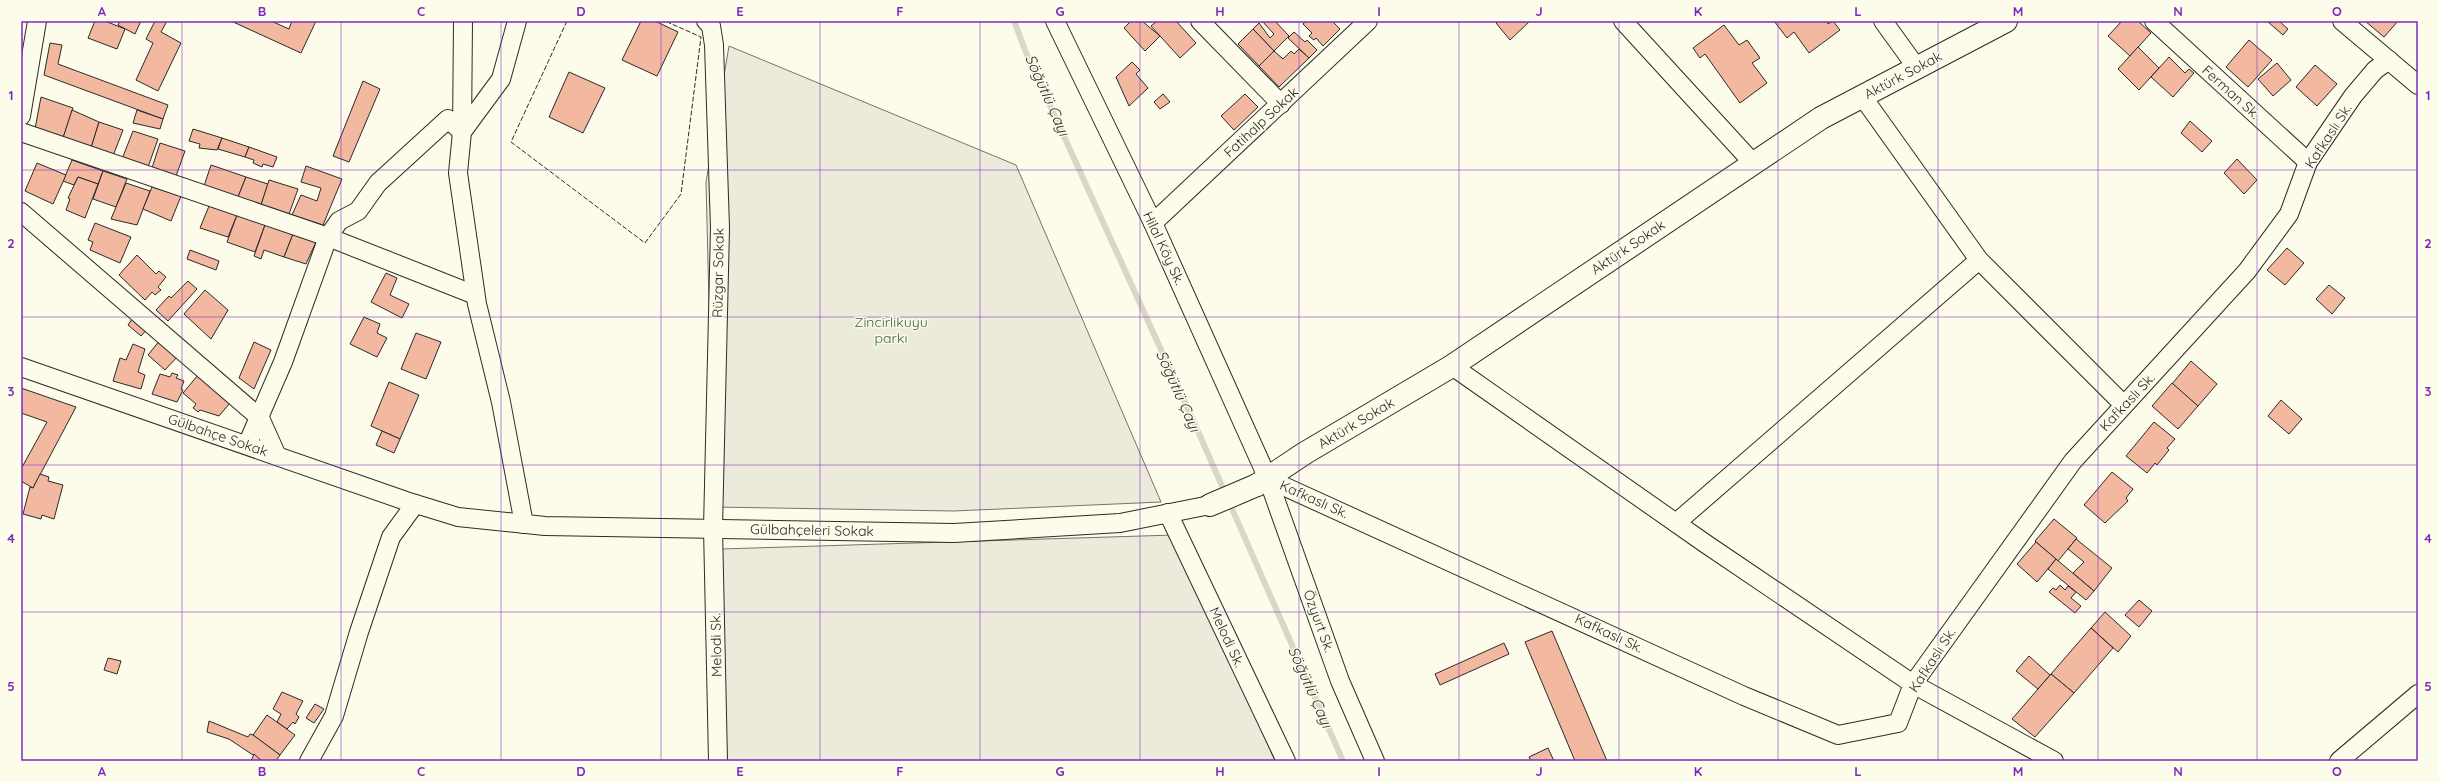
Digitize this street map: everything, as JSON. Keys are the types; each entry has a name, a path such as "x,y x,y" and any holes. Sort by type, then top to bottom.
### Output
{"street":[{"path":"21,116 37,21"},
{"path":"463,21 462,132 458,173 476,295 500,402 524,524"},
{"path":"462,132 501,80 517,21"},
{"name":"Rüzgar Sokak","path":"706,21 711,26 714,45 720,228 713,528"},
{"name":"Hilal Köy Sk.","path":"1055,21 1153,223 1263,482"},
{"path":"1200,21 1281,104"},
{"name":"Fatihalp Sokak","path":"1153,223 1368,21"},
{"path":"1623,21 1753,163"},
{"path":"1883,21 1917,68"},
{"name":"Aktürk Sokak","path":"1210,505 1263,482 1306,453 1452,366 1821,118 2006,21"},
{"name":"Ferman Sk.","path":"2154,21 2308,162"},
{"path":"2342,21 2418,84"},
{"name":"Kafkaslı Sk.","path":"1263,482 1744,696 1838,735 1898,723 1913,684 2073,461 2252,264 2289,214 2308,162 2353,96 2375,70 2389,60"},
{"path":"1862,96 1979,260 2124,405"},
{"path":"247,445 283,362 328,237 339,220 358,211 378,183 448,119 462,132"},
{"path":"21,132 328,237 476,295"},
{"path":"21,212 260,418 277,456"},
{"path":"1676,523 1979,260"},
{"path":"1452,366 1676,523 1913,684 2054,761"},
{"name":"Gülbahçe Sokak","path":"21,367 415,504"},
{"name":"Özyurt Sk.","path":"1263,482 1340,681 1375,761"},
{"path":"309,761 334,716 359,632 391,537 415,504"},
{"name":"Gülbahçeleri Sokak","path":"415,504 458,517 524,524 954,533 1120,523 1210,505"},
{"name":"Melodi Sk.","path":"1168,514 1286,761"},
{"name":"Melodi Sk.","path":"713,528 718,761"},
{"path":"2339,761 2418,694"}],"green space":[{"name":"Zincirlikuyu parkı","path":"729,46 1016,165 1161,502 954,511 714,507 706,182"},
{"path":"1174,535 1275,761 724,761 721,549"}],"building":[{"path":"95,21 105,21 125,29 117,49 88,38"},
{"path":"120,21 141,21 135,34 118,25"},
{"path":"155,21 167,21 161,32 181,43 158,91 136,80 153,43 146,39"},
{"path":"231,21 271,21 289,29 292,21 316,21 301,53"},
{"path":"641,21 655,21 678,32 657,76 622,60"},
{"path":"1131,21 1142,21 1160,36 1145,51 1124,28"},
{"path":"1157,21 1176,21 1196,43 1180,58 1151,26"},
{"path":"1262,21 1275,21 1289,36 1274,51 1253,29 1259,23 1270,38 1274,34"},
{"path":"1306,21 1332,21 1340,29 1323,46 1316,38 1314,40 1309,36 1312,33 1303,24"},
{"path":"1499,21 1530,21 1510,40 1496,23"},
{"path":"1774,21 1827,21 1828,24 1833,21 1840,30 1809,53 1794,32 1787,38"},
{"path":"2122,21 2138,21 2151,33 2130,56 2108,36"},
{"path":"2279,21 2288,29 2283,35 2268,22"},
{"path":"2365,21 2398,21 2384,37"},
{"path":"1724,25 1739,45 1747,40 1760,58 1752,63 1767,83 1740,103 1705,54 1700,58 1693,48"},
{"path":"1253,29 1274,51 1259,66 1238,44"},
{"path":"1294,32 1305,42 1307,40 1317,50 1309,58 1288,38"},
{"path":"2249,40 2272,60 2248,87 2226,67"},
{"path":"50,43 62,45 58,64 168,105 163,119 44,75"},
{"path":"2138,47 2159,68 2139,90 2118,69"},
{"path":"1299,49 1309,58 1279,87 1259,66 1274,51 1283,59 1291,51 1294,54"},
{"path":"2169,57 2185,73 2189,69 2194,73 2173,97 2151,77"},
{"path":"1132,62 1140,70 1136,74 1148,88 1129,106 1116,77"},
{"path":"2277,63 2291,80 2273,96 2258,79"},
{"path":"2315,65 2337,84 2317,106 2296,87"},
{"path":"569,72 605,88 583,133 549,117"},
{"path":"363,81 380,89 349,162 333,156"},
{"path":"1163,94 1170,102 1160,109 1154,102"},
{"path":"1245,94 1258,107 1234,130 1221,116"},
{"path":"41,97 73,108 63,138 35,129"},
{"path":"72,110 99,122 91,148 63,138"},
{"path":"137,110 163,119 160,129 133,123"},
{"path":"2190,121 2212,141 2202,152 2181,133"},
{"path":"99,122 123,130 113,156 91,148"},
{"path":"193,129 222,138 217,150 199,148 200,144 189,141"},
{"path":"133,131 158,139 148,167 122,159"},
{"path":"222,138 249,147 245,157 218,149"},
{"path":"160,143 185,151 176,176 152,168"},
{"path":"249,147 277,157 273,167 263,164 262,167 253,163 254,160 245,157"},
{"path":"2237,159 2257,180 2244,194 2224,173"},
{"path":"72,160 103,171 98,184 78,177 74,185 63,181"},
{"path":"37,163 66,175 53,204 25,191"},
{"path":"211,165 246,177 238,197 204,186"},
{"path":"306,166 342,179 323,225 292,215 301,195 317,201 321,188 301,182"},
{"path":"103,171 127,179 116,207 93,199"},
{"path":"78,177 98,184 85,218 66,210 70,199 68,198"},
{"path":"246,177 268,184 261,205 238,197"},
{"path":"269,180 298,189 289,214 261,205"},
{"path":"126,183 150,191 137,225 111,219"},
{"path":"152,187 181,196 171,221 143,209"},
{"path":"209,206 237,215 228,237 200,228"},
{"path":"237,215 265,225 255,252 227,242"},
{"path":"95,223 131,237 120,263 90,250 93,242 88,240"},
{"path":"265,225 293,234 284,257 264,250 261,259 254,256"},
{"path":"293,234 316,242 306,264 284,257"},
{"path":"2287,248 2304,263 2285,285 2267,270"},
{"path":"190,250 219,261 216,270 187,259"},
{"path":"137,255 156,274 159,271 166,277 158,287 161,290 155,295 152,292 145,300 119,275"},
{"path":"386,273 397,278 390,295 409,304 402,318 371,302"},
{"path":"188,281 197,289 168,321 156,310 169,296 171,298"},
{"path":"2329,285 2345,298 2332,314 2316,299"},
{"path":"205,290 228,310 211,339 184,314"},
{"path":"134,316 148,328 141,336 128,325"},
{"path":"364,317 380,324 377,333 387,338 377,357 350,344"},
{"path":"416,333 441,342 426,379 401,369"},
{"path":"160,340 178,356 165,370 148,355"},
{"path":"254,342 271,350 254,389 239,378"},
{"path":"133,344 145,349 138,372 145,375 141,389 113,381 120,358 126,360"},
{"path":"2191,361 2217,384 2198,406 2172,384"},
{"path":"172,373 178,375 176,378 184,381 181,389 183,390 177,402 152,394 160,374 170,377"},
{"path":"198,375 230,403 219,416 200,410 198,412 193,408 196,404 183,393"},
{"path":"389,382 419,395 400,439 371,426"},
{"path":"2172,383 2198,406 2178,429 2152,406"},
{"path":"21,388 76,407 33,488 21,481 21,469 47,422 21,413"},
{"path":"2281,400 2302,419 2289,434 2268,416"},
{"path":"2154,422 2175,439 2167,448 2169,450 2157,465 2155,463 2147,473 2126,456"},
{"path":"382,431 400,439 394,453 376,445"},
{"path":"2112,472 2133,489 2126,498 2128,501 2105,523 2084,505"},
{"path":"40,474 49,477 48,481 63,485 54,519 42,515 41,519 23,514 30,487 33,488"},
{"path":"2054,519 2077,538 2058,561 2035,541"},
{"path":"2076,539 2112,568 2094,591 2073,573 2084,562 2068,549"},
{"path":"2036,542 2056,559 2037,582 2017,564"},
{"path":"2056,559 2094,591 2086,600 2048,569"},
{"path":"2060,585 2065,590 2068,586 2076,592 2071,598 2081,606 2075,613 2049,592 2053,588 2056,590"},
{"path":"2139,600 2152,611 2139,627 2125,615"},
{"path":"2105,612 2131,636 2118,652 2091,628"},
{"path":"2091,628 2113,648 2074,693 2051,674"},
{"path":"1552,631 1607,761 1575,761 1525,642"},
{"path":"1504,643 1509,654 1440,685 1435,674"},
{"path":"2029,656 2050,675 2038,689 2016,671"},
{"path":"108,658 121,661 117,674 104,670"},
{"path":"2051,674 2074,693 2035,737 2012,719"},
{"path":"282,692 303,701 296,714 299,717 295,724 293,722 287,729 277,722 281,714 273,709"},
{"path":"315,704 324,709 314,723 306,718"},
{"path":"267,715 295,735 280,755 253,735"},
{"path":"209,721 248,737 250,734 253,735 280,755 276,761 262,761 229,739 207,732"},
{"path":"1548,748 1554,761 1531,761 1529,757"},
{"path":"254,754 262,761 251,761"}],"waterway":[{"name":"Söğütlü Çayı","path":"1014,21 1027,55 1193,420 1343,761"}],"fence":[{"path":"567,21 511,142 645,243 681,194 701,37 665,21"}]}
